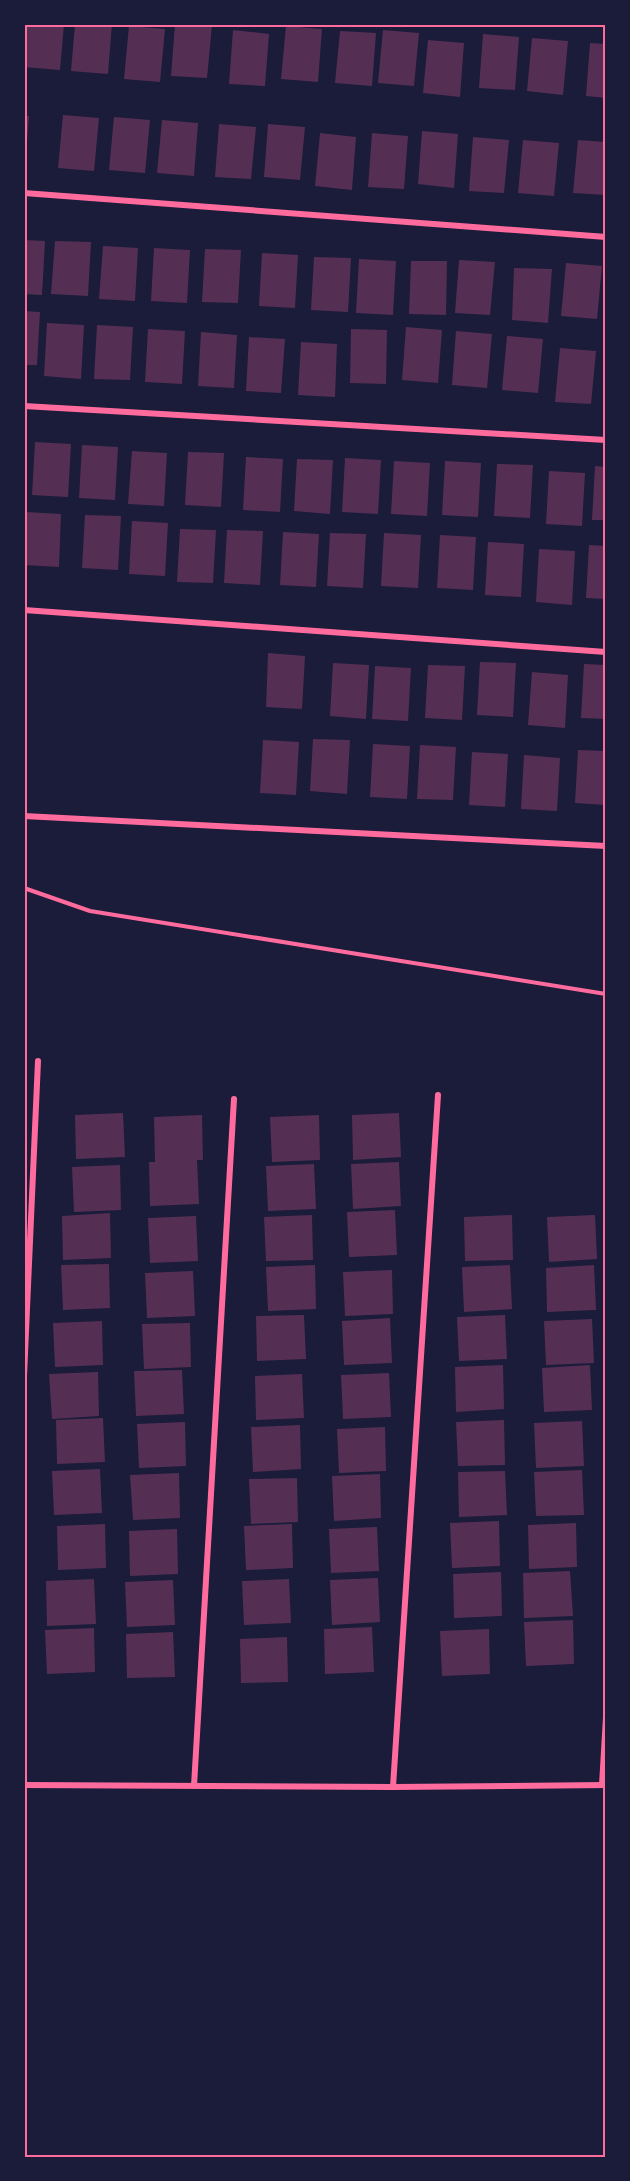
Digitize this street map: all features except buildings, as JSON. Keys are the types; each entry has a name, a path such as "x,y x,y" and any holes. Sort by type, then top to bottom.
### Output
{"street":[{"path":"24,193 606,237"},
{"path":"24,406 606,440"},
{"path":"24,610 606,652"},
{"path":"24,816 606,846"},
{"path":"24,1376 38,1061"},
{"path":"393,1787 438,1095"},
{"path":"194,1786 234,1100"},
{"path":"24,1785 393,1787 604,1785 606,1717"}],"path":[{"path":"24,888 90,911 606,994"}]}
